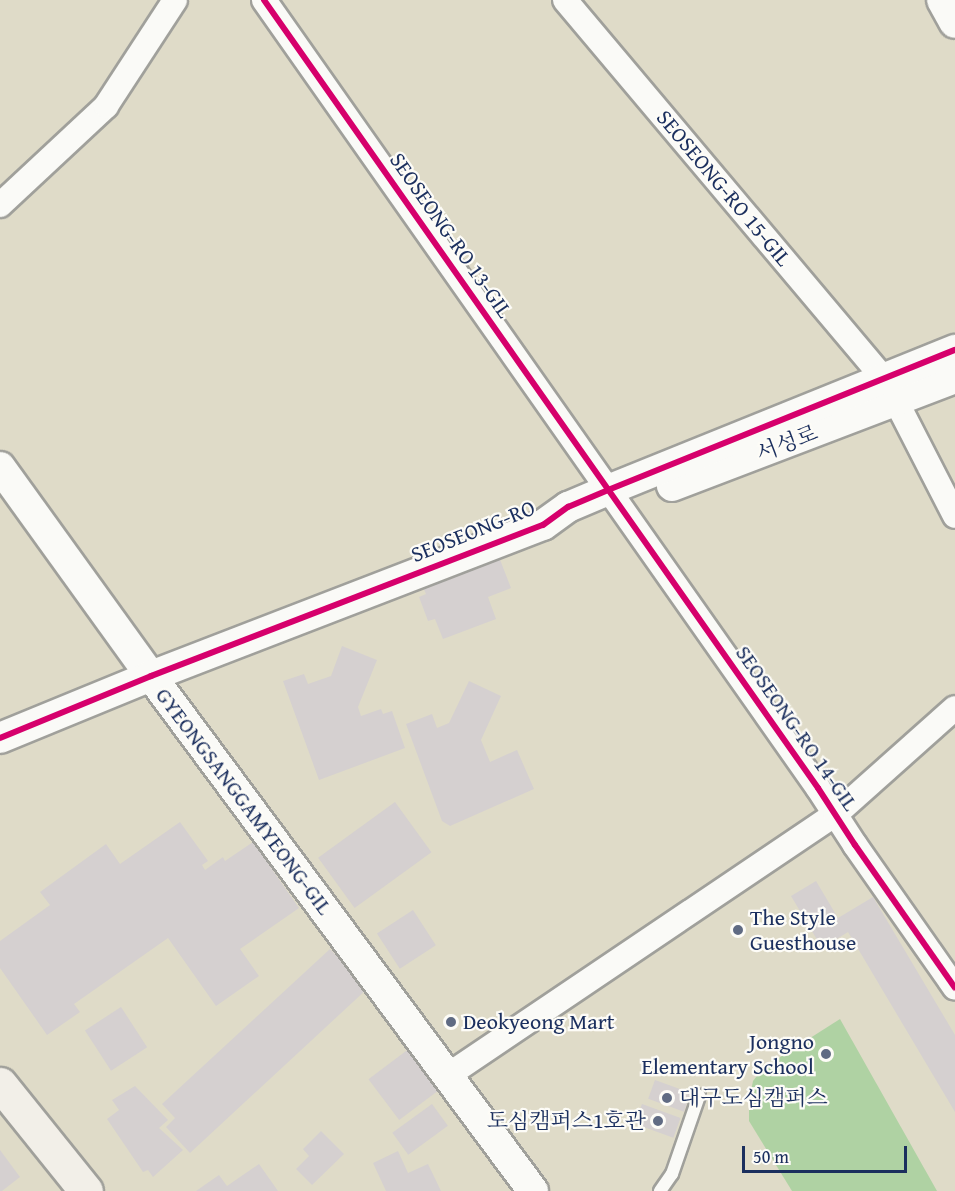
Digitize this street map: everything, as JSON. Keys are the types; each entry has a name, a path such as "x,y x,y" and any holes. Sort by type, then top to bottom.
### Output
{"main road":[{"path":"0,1084 86,1191"}],"street":[{"path":"0,205 106,106 175,0"},
{"name":"SEOSEONG-RO 13-GIL","path":"264,0 613,498"},
{"name":"SEOSEONG-RO 15-GIL","path":"565,0 890,390 955,516"},
{"path":"942,0 955,22"},
{"name":"SEOSEONG-RO","path":"0,738 151,676 543,525 568,507 613,498 890,390 955,350"},
{"path":"890,390 955,378"},
{"name":"GYEONGSANGGAMYEONG-GIL","path":"0,467 151,676 533,1191"},
{"name":"SEOSEONG-RO 14-GIL","path":"613,498 836,814 855,845 955,988"},
{"name":"SEOSEONG-RO 14-GIL","path":"836,814 955,708"},
{"path":"447,1076 836,814"}],"lane":[{"path":"660,1191 672,1174 699,1096"}],"green space":[{"path":"840,1019 937,1191 792,1191 749,1121 749,1101 753,1081 763,1068"}],"building":[{"path":"499,557 511,588 488,597 496,619 443,639 435,619 428,621 419,597 426,594 422,585"},
{"path":"342,646 377,660 358,707 361,716 381,709 383,714 392,711 405,748 319,780 283,681 304,674 308,684 331,676"},
{"path":"469,681 501,696 481,740 490,762 517,750 534,789 450,826 442,821 406,724 432,714 437,728 449,723"},
{"path":"395,802 431,852 355,908 318,858"},
{"path":"180,822 208,861 202,865 205,870 223,857 225,861 253,842 299,908 240,949 259,976 216,1006 168,938 74,1004 80,1012 47,1035 0,968 0,941 50,905 40,892 106,844 120,864"},
{"path":"816,881 838,918 873,897 955,1035 955,1112 848,932 822,948 791,896"},
{"path":"413,910 436,945 400,969 377,933"},
{"path":"330,949 367,989 190,1153 166,1127 175,1118 162,1104"},
{"path":"121,1007 147,1047 111,1071 85,1030"},
{"path":"414,1045 445,1086 399,1120 368,1079"},
{"name":"도심캠퍼스1호관","path":"655,1080 691,1093 684,1112 648,1099"},
{"path":"135,1086 168,1120 159,1128 183,1150 153,1177 148,1170 143,1172 107,1119 119,1110 112,1100"},
{"path":"432,1104 448,1126 408,1155 392,1133"},
{"name":"도심캠퍼스1호관","path":"642,1104 681,1118 673,1138 635,1124"},
{"path":"321,1131 344,1154 312,1185 296,1169 309,1156 303,1149"},
{"path":"0,1150 20,1177 2,1191 0,1191"},
{"path":"398,1151 408,1173 428,1164 441,1191 386,1191 373,1163"},
{"path":"259,1164 278,1191 196,1191 219,1175 227,1186"}],"cycle path":[{"path":"264,0 818,788 955,988"},
{"name":"서성로","path":"0,738 151,676 543,525 568,507 608,490 955,350"}],"place":[{"name":"The Style Guesthouse","path":"738,930"},
{"name":"Deokyeong Mart","path":"451,1022"},
{"name":"Jongno Elementary School","path":"826,1054"},
{"name":"대구도심캠퍼스","path":"667,1098"},
{"name":"도심캠퍼스1호관","path":"658,1121"}]}
